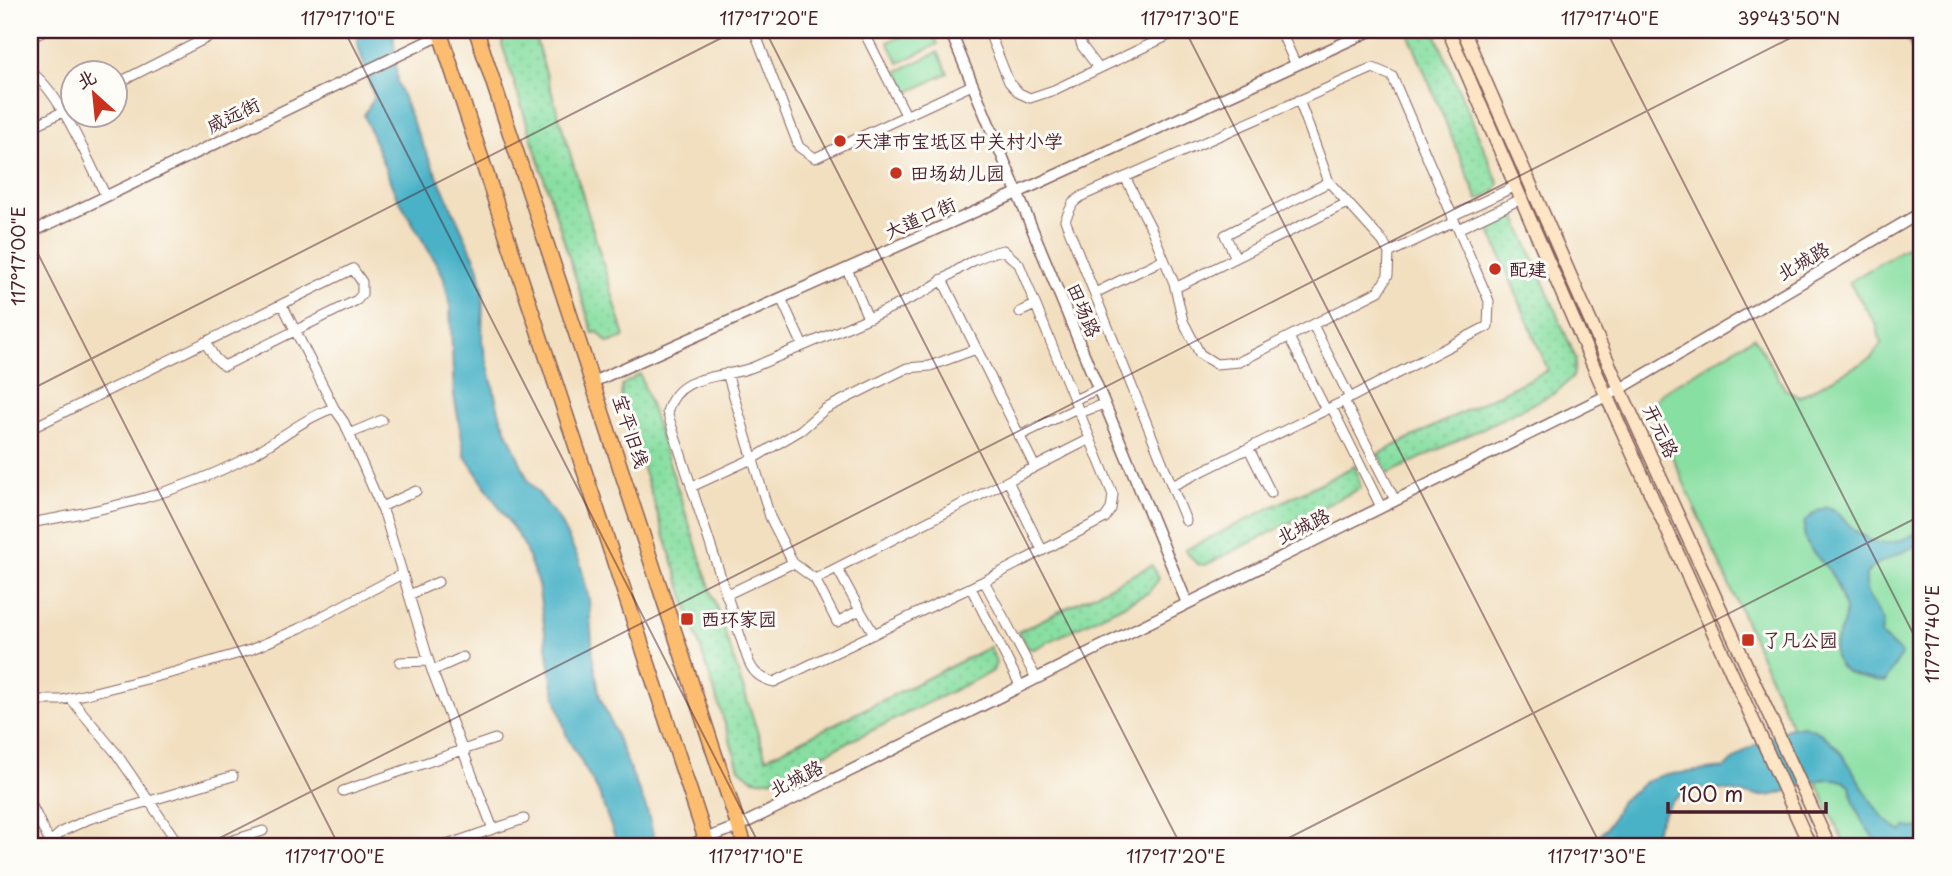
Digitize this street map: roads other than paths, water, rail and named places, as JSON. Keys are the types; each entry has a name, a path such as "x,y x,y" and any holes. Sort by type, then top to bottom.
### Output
{"main road":[{"name":"宝平旧线","path":"476,30 746,846"},
{"name":"开元路","path":"1448,30 1606,395 1810,846"},
{"name":"开元路","path":"1463,30 1620,389 1829,846"},
{"path":"444,31 707,843"}],"street":[{"path":"34,36 47,30"},
{"path":"130,77 222,30"},
{"path":"754,30 799,146 815,159 972,85"},
{"path":"863,30 906,115"},
{"name":"田场路","path":"950,30 1187,603"},
{"path":"988,30 1009,82 1019,93 1030,98 1054,90 1097,66 1180,30"},
{"path":"1077,30 1082,46 1097,66"},
{"path":"1280,30 1296,65"},
{"name":"大道口街","path":"594,382 1017,193 1372,30"},
{"name":"威远街","path":"30,233 444,31"},
{"path":"1172,486 1347,400 1488,326 1489,301 1392,76 1373,68 1082,196 1067,212 1065,220 1186,521"},
{"path":"30,72 40,77 60,108"},
{"path":"1125,177 1164,259 1183,321 1200,354 1216,364 1239,362 1378,291 1388,275 1389,254 1383,242 1329,182 1299,100"},
{"path":"30,128 60,112"},
{"path":"72,130 106,196"},
{"path":"1236,258 1225,235 1329,182"},
{"path":"1389,254 1519,193"},
{"path":"1175,288 1347,203"},
{"name":"北城路","path":"687,846 707,843 1020,685 1620,389 1922,212"},
{"path":"1003,250 1018,264 1113,495 1111,509 1105,518 984,581 775,682 763,679 751,669 726,595 667,412 670,402 690,383 745,371 916,296 942,279 956,268 1003,250"},
{"path":"1095,293 1164,259"},
{"path":"30,429 205,342 353,269 358,274 362,294 357,300 225,366 215,358 205,342"},
{"path":"847,269 868,318"},
{"path":"942,279 1035,467"},
{"path":"781,299 803,346"},
{"path":"282,304 349,434 381,507 431,666 493,830"},
{"path":"1020,312 1035,304"},
{"path":"1313,325 1395,500"},
{"path":"1289,337 1381,507"},
{"path":"691,487 754,458 801,430 825,409 907,368 930,366 976,349"},
{"path":"727,373 770,517 793,562 815,579 836,622 862,612"},
{"path":"1019,436 1077,407 1098,389"},
{"path":"1077,407 1104,404"},
{"path":"30,523 108,510 165,492 249,457 334,408"},
{"path":"349,434 382,420"},
{"path":"815,579 1090,439"},
{"path":"1249,449 1270,493"},
{"path":"1008,481 1042,550"},
{"path":"381,507 416,491"},
{"path":"726,595 793,562"},
{"path":"837,568 874,634"},
{"path":"30,700 70,698 175,673 250,650 300,628 402,574"},
{"path":"984,581 1036,678"},
{"path":"409,595 438,582"},
{"path":"971,587 1020,685"},
{"path":"400,662 431,666 463,657"},
{"path":"70,698 116,753 180,846"},
{"path":"343,790 495,739"},
{"path":"30,802 51,844 63,831 89,819 233,776"},
{"path":"444,846 524,819"},
{"path":"214,846 263,831"}],"water":[{"path":"359,30 393,30 397,82 415,128 478,265 483,289 482,341 500,415 528,480 558,518 580,562 589,600 593,657 600,697 647,810 656,846 618,846 598,791 567,737 553,687 538,584 523,543 465,456 454,395 450,305 443,275 394,191 364,115 374,98 357,42"},
{"path":"1903,30 1922,30 1922,70"},
{"path":"1827,507 1835,510 1854,530 1872,541 1900,541 1922,530 1922,543 1877,564 1866,574 1866,591 1883,621 1881,635 1902,654 1885,682 1846,671 1837,662 1834,654 1844,621 1844,606 1832,575 1812,551 1804,536 1805,521"},
{"path":"1803,726 1820,733 1834,744 1887,821 1902,832 1906,827 1922,829 1922,846 1892,847 1880,842 1862,820 1850,785 1830,779 1766,796 1696,789 1670,803 1649,846 1588,846 1607,828 1621,801 1648,780 1663,775 1724,768 1747,749 1787,729"}],"place":[{"name":"天津市宝坻区中关村小学","path":"840,141"},
{"name":"田场幼儿园","path":"896,173"},
{"name":"配建","path":"1495,269"},
{"name":"西环家园","path":"687,619"},
{"name":"了凡公园","path":"1748,640"}]}
